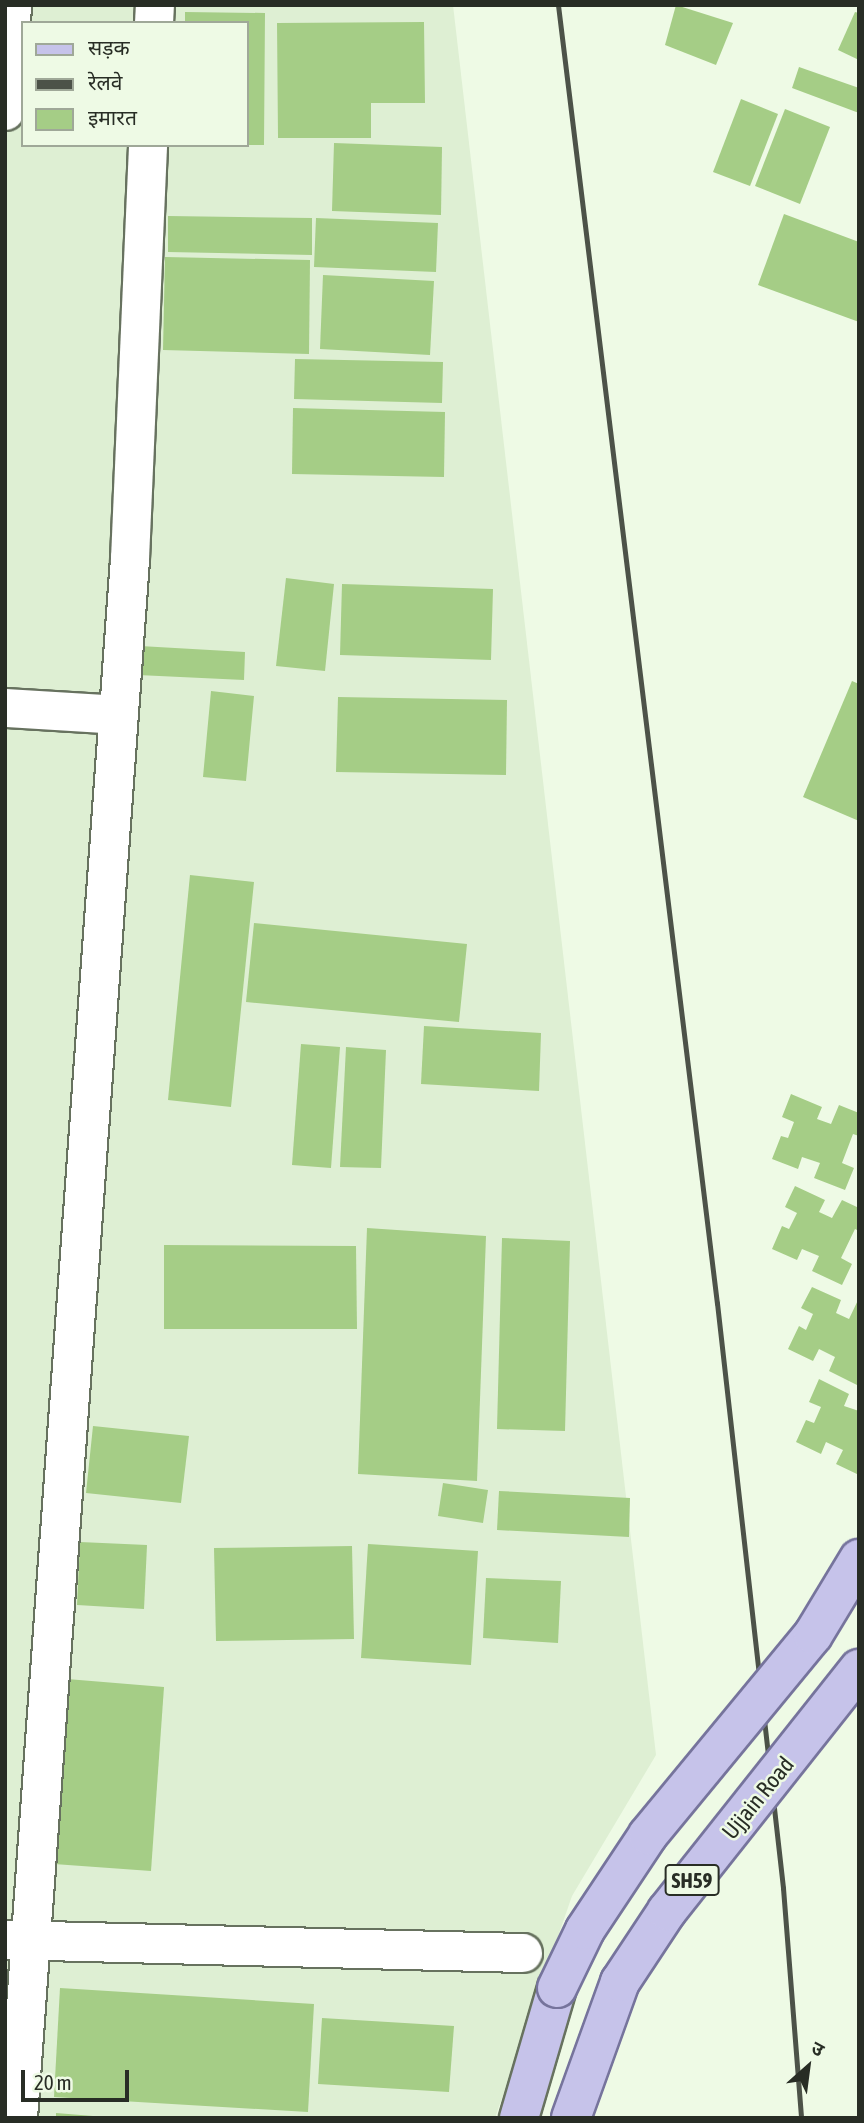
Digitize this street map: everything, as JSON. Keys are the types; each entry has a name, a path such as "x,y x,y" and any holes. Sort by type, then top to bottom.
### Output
{"main road":[{"name":"SH59","path":"519,2118 557,1988 585,1930 648,1835 813,1635 859,1559"},
{"name":"Ujjain Road","path":"572,2118 620,1982 667,1911 859,1669"}],"street":[{"path":"5,111 12,5"},
{"path":"18,2118 16,1941 118,715 148,147"},
{"path":"5,708 118,715"},
{"path":"16,1941 523,1953"}],"shaded area":[{"path":"5,5 453,5 656,1755 572,1896 495,2118 5,2118"}],"building":[{"path":"676,5 733,23 716,65 665,45"},
{"path":"185,12 265,13 264,145 248,145 248,21 185,21"},
{"path":"855,12 859,13 859,60 838,50"},
{"path":"424,22 425,103 371,103 371,138 278,138 277,23"},
{"path":"799,67 859,88 859,113 792,88"},
{"path":"741,99 778,114 750,186 713,172"},
{"path":"785,109 830,127 800,204 755,186"},
{"path":"334,143 442,147 441,215 332,211"},
{"path":"784,214 859,242 859,322 758,285"},
{"path":"168,216 312,218 312,255 168,252"},
{"path":"316,218 438,223 436,272 314,267"},
{"path":"165,257 310,260 309,354 163,350"},
{"path":"323,275 434,281 430,355 320,349"},
{"path":"295,359 443,362 442,403 294,399"},
{"path":"293,408 445,412 444,477 292,474"},
{"path":"286,578 334,584 325,671 276,666"},
{"path":"342,584 493,589 491,660 340,655"},
{"path":"140,646 245,652 244,680 138,675"},
{"path":"852,681 859,684 859,821 803,797"},
{"path":"211,691 254,696 246,781 203,777"},
{"path":"338,697 507,700 506,775 336,772"},
{"path":"190,875 254,882 231,1107 168,1100"},
{"path":"254,923 467,944 459,1022 246,1002"},
{"path":"424,1026 541,1033 539,1091 421,1084"},
{"path":"301,1044 340,1047 331,1168 292,1165"},
{"path":"346,1047 386,1050 381,1168 340,1167"},
{"path":"791,1094 822,1107 817,1119 831,1124 839,1105 859,1113 859,1136 853,1134 842,1163 854,1168 845,1190 814,1178 820,1163 802,1157 798,1169 772,1159 781,1136 788,1138 794,1122 782,1117"},
{"path":"795,1186 825,1200 819,1212 832,1218 842,1200 859,1208 859,1231 855,1229 841,1258 852,1264 842,1285 812,1271 819,1256 802,1249 797,1260 772,1249 782,1226 789,1229 797,1213 785,1207"},
{"path":"367,1228 486,1236 477,1481 358,1474"},
{"path":"502,1238 570,1241 565,1431 497,1429"},
{"path":"164,1245 356,1246 357,1329 164,1329"},
{"path":"812,1287 841,1300 836,1313 849,1319 859,1298 859,1386 829,1371 835,1357 819,1349 813,1361 788,1349 799,1326 806,1330 813,1314 801,1308"},
{"path":"819,1379 849,1394 844,1406 859,1411 859,1475 836,1464 843,1450 826,1442 821,1454 796,1442 806,1420 814,1423 821,1407 809,1402"},
{"path":"93,1426 189,1436 181,1503 86,1493"},
{"path":"443,1483 488,1490 483,1523 438,1516"},
{"path":"499,1491 630,1498 629,1537 497,1530"},
{"path":"80,1542 147,1545 144,1609 77,1605"},
{"path":"368,1544 478,1551 471,1665 361,1658"},
{"path":"352,1546 354,1639 216,1641 214,1548"},
{"path":"486,1578 561,1581 558,1643 483,1638"},
{"path":"67,1679 164,1687 151,1871 54,1864"},
{"path":"60,1988 314,2004 308,2112 54,2097"},
{"path":"322,2018 454,2026 449,2092 318,2084"},
{"path":"56,2113 93,2116 56,2118"}],"railway":[{"path":"558,5 717,1303 783,1888 801,2118"}]}
